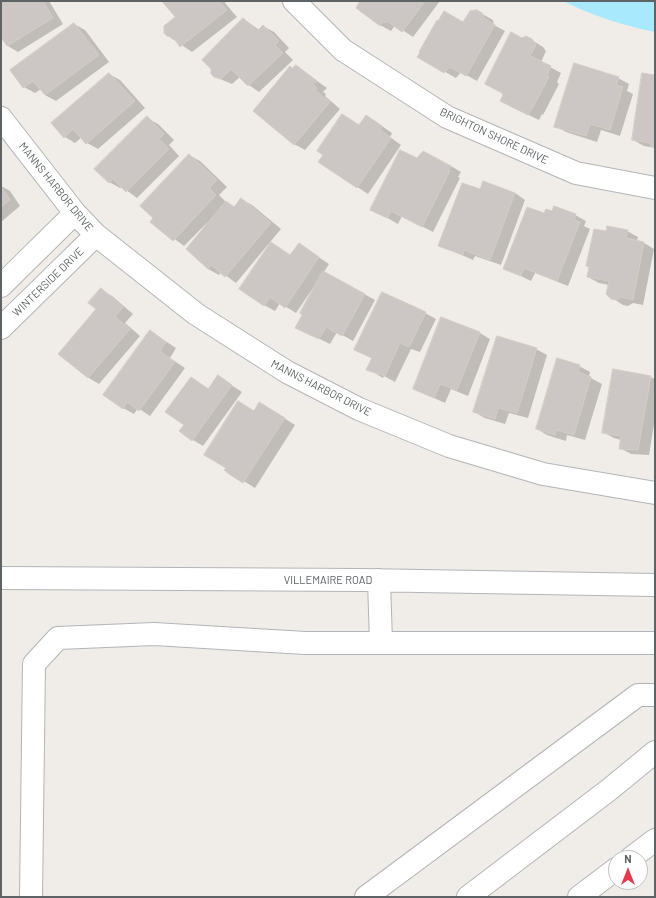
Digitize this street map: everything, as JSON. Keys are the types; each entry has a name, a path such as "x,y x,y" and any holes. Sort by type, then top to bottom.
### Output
{"street":[{"name":"BRIGHTON SHORE DRIVE","path":"294,1 343,50 447,117 576,173 655,188"},
{"name":"MANNS HARBOR DRIVE","path":"1,118 75,212 96,235 196,314 287,372 359,409 448,446 543,474 655,492"},
{"path":"1,286 75,212"},
{"name":"WINTERSIDE DRIVE","path":"1,328 96,235"},
{"name":"VILLEMAIRE ROAD","path":"1,578 379,580 655,585"},
{"path":"379,580 381,643"},
{"path":"31,897 34,664 58,638 154,634 305,642 655,643"},
{"path":"366,897 638,696 655,695"},
{"path":"468,897 655,752"},
{"path":"642,850 655,840"},
{"path":"579,897 608,875"}],"water":[{"path":"563,1 655,1 655,32 608,20"}],"building":[{"path":"1,1 43,1 53,18 7,46 1,37"},
{"path":"162,1 219,1 227,10 180,47 173,37 167,36 164,33 164,26 175,17"},
{"path":"357,1 425,1 402,32 387,21 385,23 383,21 380,26 356,8 359,3"},
{"path":"477,10 482,13 484,18 495,25 466,76 450,67 444,73 417,57 437,20 438,21 444,11 463,22 470,11"},
{"path":"243,18 257,31 263,25 279,41 275,45 283,53 248,86 231,69 221,79 214,77 211,74 211,69 202,60"},
{"path":"74,23 99,55 45,95 33,81 23,88 10,70"},
{"path":"511,32 522,38 526,36 532,39 536,45 530,56 551,66 547,75 549,77 528,115 500,101 503,95 502,93 485,84"},
{"path":"574,63 619,77 616,85 623,87 610,130 590,124 586,136 554,127"},
{"path":"296,65 317,81 313,85 317,88 315,90 330,102 294,145 253,111 290,66 292,68"},
{"path":"109,73 135,101 86,144 73,129 64,138 51,123"},
{"path":"642,73 655,75 655,147 651,147 651,143 632,140"},
{"path":"342,114 359,125 366,115 382,126 380,130 391,138 357,188 318,162 323,155 317,151"},
{"path":"147,116 164,134 159,139 169,149 126,192 113,179 109,183 94,169"},
{"path":"400,150 417,158 423,151 451,166 448,171 450,171 422,227 391,211 387,218 370,210"},
{"path":"189,154 217,180 209,188 216,195 173,241 150,222 153,218 140,206"},
{"path":"483,181 515,193 490,260 464,250 463,255 438,246 462,183 480,189"},
{"path":"1,186 10,200 1,207"},
{"path":"241,198 271,223 225,277 211,265 208,269 186,249 226,201 234,207"},
{"path":"554,206 576,214 574,220 580,222 557,281 524,268 521,276 503,269 527,207 544,213 546,209 552,211"},
{"path":"607,226 628,230 626,238 644,242 633,300 621,297 617,300 611,299 606,294 609,281 587,277 589,267 586,266 594,229 606,231"},
{"path":"271,242 290,255 299,243 319,257 285,308 270,297 264,306 239,289"},
{"path":"323,271 365,294 342,336 326,327 319,339 295,328 302,315 300,313"},
{"path":"101,288 123,307 115,317 130,329 88,378 58,354 96,309 88,303"},
{"path":"382,292 426,312 409,347 400,343 385,376 366,370 372,358 354,350"},
{"path":"441,317 480,332 457,390 440,384 434,398 413,389"},
{"path":"150,330 166,342 160,351 175,362 139,411 127,402 123,409 103,395"},
{"path":"497,336 537,348 517,413 498,408 495,419 473,412"},
{"path":"557,358 580,365 578,372 591,377 574,435 556,430 555,435 536,429"},
{"path":"613,369 651,376 638,450 619,449 621,436 602,433"},
{"path":"218,375 232,385 192,441 179,431 184,425 165,412 191,377 208,389"},
{"path":"238,401 254,411 259,402 285,418 243,483 224,470 226,468 204,455"}]}
